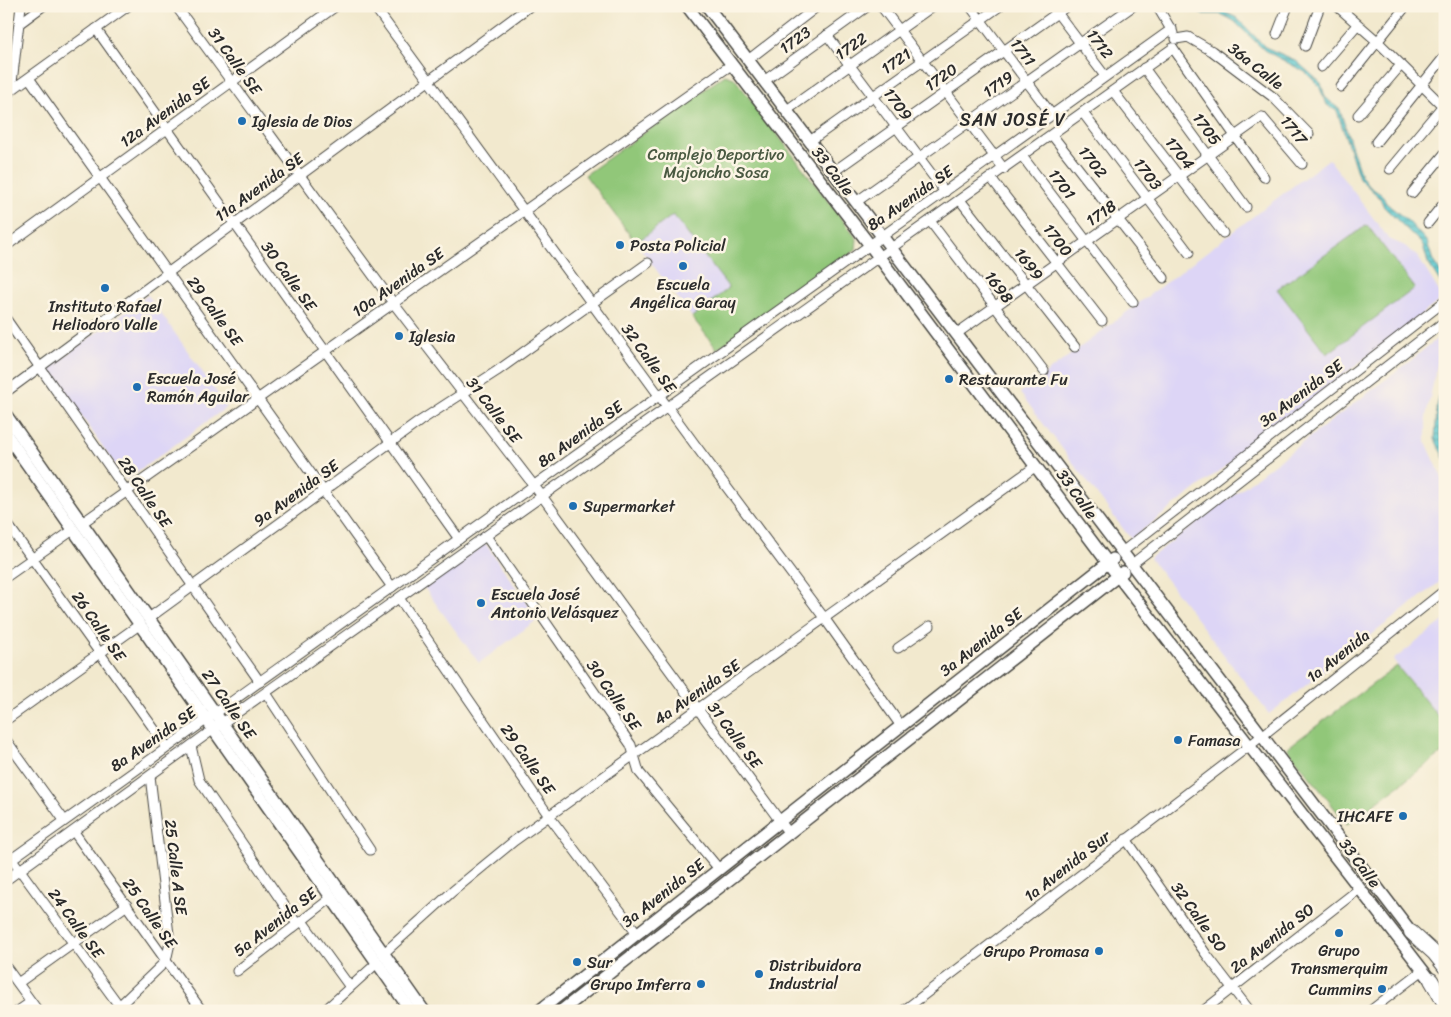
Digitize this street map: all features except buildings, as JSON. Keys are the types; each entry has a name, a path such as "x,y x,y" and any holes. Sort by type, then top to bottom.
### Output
{"highway":[{"path":"1411,932 1434,953 1445,967"},
{"path":"1427,975 1445,1004"}],"main road":[{"name":"33 Calle","path":"687,6 1108,563 1445,998"},
{"name":"33 Calle","path":"707,6 1445,977"},
{"name":"27 Calle SE","path":"6,415 139,625 411,1011"},
{"name":"27 Calle SE","path":"6,434 149,618 424,1011"},
{"name":"3a Avenida SE","path":"539,1011 1122,552"},
{"name":"3a Avenida SE","path":"561,1011 1132,564"}],"street":[{"path":"8,92 22,6"},
{"path":"20,23 42,6"},
{"path":"8,92 128,6"},
{"name":"31 Calle SE","path":"176,6 394,304 534,485 788,832"},
{"name":"12a Avenida SE","path":"6,246 336,6"},
{"name":"32 Calle SE","path":"374,6 667,407 825,619 901,726"},
{"name":"11a Avenida SE","path":"6,392 530,6"},
{"path":"748,60 818,6"},
{"name":"1723","path":"764,81 868,6"},
{"path":"880,6 1004,169"},
{"name":"1722","path":"786,110 932,6"},
{"name":"1711","path":"970,6 1052,115"},
{"name":"1721","path":"810,141 1000,6"},
{"name":"1720","path":"833,172 1004,51 1055,10 1067,6"},
{"name":"1719","path":"856,202 1132,6"},
{"path":"1157,6 1172,29 1174,43 1264,177"},
{"path":"1277,34 1288,6"},
{"path":"1305,46 1320,6"},
{"path":"1337,6 1444,105 1390,169"},
{"path":"1341,88 1406,6"},
{"name":"1712","path":"1055,10 1105,76"},
{"path":"1321,67 1357,25"},
{"name":"30 Calle SE","path":"96,29 233,225 459,540"},
{"name":"8a Avenida SE","path":"219,718 260,682 1172,29"},
{"name":"1709","path":"826,35 945,192"},
{"name":"36a Calle","path":"1174,43 1188,36 1212,50 1273,98 1309,134"},
{"name":"8a Avenida SE","path":"9,861 166,747 266,692 1083,113 1144,68 1174,43"},
{"path":"1376,142 1445,56"},
{"path":"1358,115 1401,64"},
{"name":"10a Avenida SE","path":"6,577 731,65"},
{"name":"1705","path":"1144,68 1246,207"},
{"name":"29 Calle SE","path":"29,78 392,587"},
{"name":"1704","path":"1113,91 1223,233"},
{"name":"1703","path":"1083,113 1189,253"},
{"name":"1718","path":"956,334 1262,117"},
{"name":"1717","path":"1262,117 1302,164"},
{"name":"1702","path":"1052,135 1164,278"},
{"path":"1412,193 1445,153"},
{"name":"1701","path":"1022,156 1133,302"},
{"name":"1700","path":"991,178 1102,321"},
{"name":"1699","path":"960,200 1075,347"},
{"path":"1428,223 1445,202"},
{"name":"1698","path":"930,222 1044,371"},
{"path":"591,303 648,262"},
{"name":"3a Avenida SE","path":"1122,552 1445,301"},
{"name":"9a Avenida SE","path":"149,618 389,444 497,371 591,303"},
{"name":"28 Calle SE","path":"6,319 260,682"},
{"name":"3a Avenida SE","path":"1132,564 1445,321"},
{"name":"4a Avenida SE","path":"384,953 456,888 549,816 1036,466"},
{"name":"26 Calle SE","path":"6,522 166,747"},
{"name":"30 Calle SE","path":"486,536 631,745 639,772 718,869"},
{"name":"1a Avenida","path":"1249,745 1445,590"},
{"name":"29 Calle SE","path":"399,598 549,816 637,933"},
{"path":"6,720 139,625"},
{"path":"898,648 930,626"},
{"path":"266,692 370,850"},
{"name":"8a Avenida SE","path":"6,880 191,746 209,725"},
{"path":"6,740 64,820"},
{"name":"1a Avenida Sur","path":"903,1011 1249,745"},
{"path":"191,746 199,780 300,922 350,987"},
{"name":"25 Calle A SE","path":"150,776 170,942 166,961"},
{"name":"25 Calle SE","path":"74,832 202,1011"},
{"name":"32 Calle SO","path":"1126,839 1250,1011"},
{"name":"24 Calle SE","path":"6,851 9,861 20,870 119,1009"},
{"name":"2a Avenida SO","path":"1203,1011 1359,889"},
{"name":"5a Avenida SE","path":"237,971 331,898"},
{"path":"18,983 127,905"},
{"path":"119,1009 166,961"},
{"path":"324,1011 378,963"},
{"path":"6,967 38,1011"},
{"path":"1370,1011 1427,975"},
{"path":"18,1011 31,1002"}],"shaded area":[{"path":"1329,159 1389,239 1405,246 1418,257 1443,298 1131,539 1020,393"},
{"name":"Escuela Angélica Garay","path":"673,214 730,289 692,317 636,243"},
{"name":"Escuela José Ramón Aguilar","path":"148,295 227,407 126,480 48,368"},
{"path":"1444,333 1426,416 1426,442 1445,484 1445,578 1269,714 1150,558 1409,362"},
{"name":"Escuela José Antonio Velásquez","path":"485,543 538,619 479,663 423,586"},
{"path":"1445,620 1445,725 1393,660"}],"green space":[{"name":"Complejo Deportivo Majoncho Sosa","path":"725,75 734,78 857,239 856,249 853,252 717,349 692,317 729,288 673,215 636,243 585,175"},
{"path":"1367,225 1415,288 1327,354 1277,289"},
{"path":"1397,666 1445,725 1445,751 1347,824 1287,748"}],"water":[{"path":"1187,6 1195,6 1202,10 1222,11 1237,18 1265,47 1295,60 1321,83 1325,97 1340,110 1361,176 1427,242 1433,261 1445,279 1445,289 1428,263 1423,245 1384,207 1380,198 1359,178 1337,111 1327,105 1319,86 1305,72 1264,50 1234,21 1221,14 1201,14"},
{"path":"1445,374 1440,433 1445,460 1435,439 1437,406"}],"place":[{"name":"Iglesia de Dios","path":"242,121"},
{"name":"Posta Policial","path":"620,245"},
{"name":"Escuela Angélica Garay","path":"683,266"},
{"name":"Instituto Rafael Heliodoro Valle","path":"105,288"},
{"name":"Iglesia","path":"399,336"},
{"name":"Restaurante Fu","path":"949,379"},
{"name":"Escuela José Ramón Aguilar","path":"137,387"},
{"name":"Supermarket","path":"573,506"},
{"name":"Escuela José Antonio Velásquez","path":"481,603"},
{"name":"Famasa","path":"1178,740"},
{"name":"IHCAFE","path":"1403,816"},
{"name":"Grupo Transmerquim","path":"1339,933"},
{"name":"Grupo Promasa","path":"1099,951"},
{"name":"Sur","path":"577,962"},
{"name":"Distribuidora Industrial","path":"759,974"},
{"name":"Grupo Imferra","path":"701,984"},
{"name":"Cummins","path":"1382,989"}],"district":[{"name":"SAN JOSÉ V","path":"1013,120"}]}
